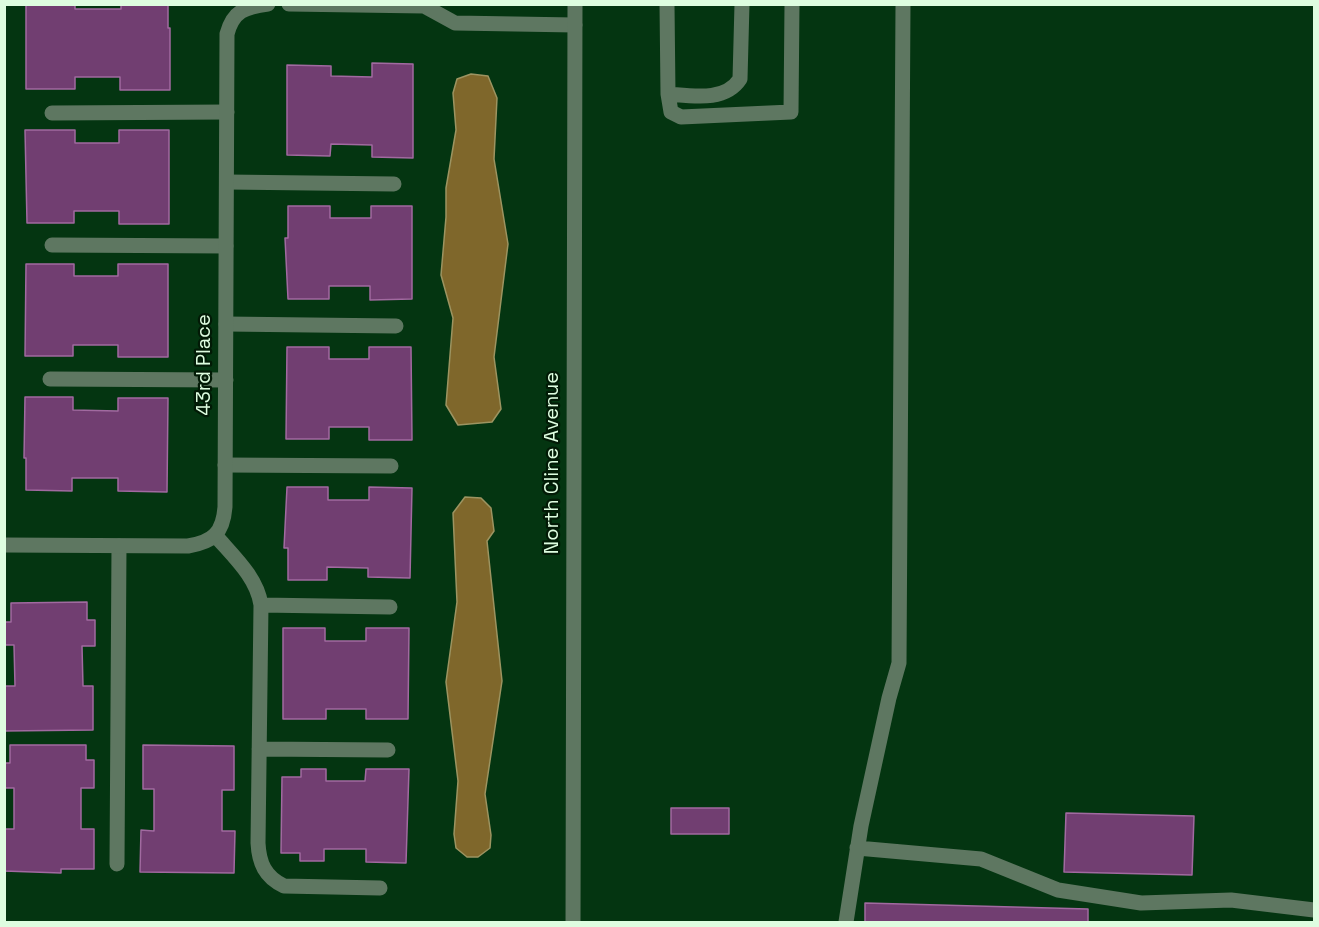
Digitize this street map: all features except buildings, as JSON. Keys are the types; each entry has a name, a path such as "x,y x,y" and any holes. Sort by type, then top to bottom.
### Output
{"street":[{"name":"43rd Place","path":"215,535 220,530 224,519 227,34 231,21 241,11 268,4"},
{"path":"289,4 425,5 455,23 575,25"},
{"name":"North Cline Avenue","path":"573,922 575,4"},
{"path":"667,4 668,94 671,112 681,117 791,112 792,4"},
{"path":"668,94 723,95 735,88 740,80 742,4"},
{"path":"846,922 857,848 880,736 899,663 903,4"},
{"path":"52,113 227,112"},
{"path":"226,182 394,184"},
{"path":"52,245 226,246"},
{"path":"226,324 396,326"},
{"path":"50,379 226,380"},
{"path":"225,465 391,466"},
{"path":"4,545 188,546 203,544 215,535 250,578 259,594 261,605 258,843 259,856 267,875 284,886 380,888"},
{"path":"117,864 119,546"},
{"path":"261,605 390,607"},
{"path":"259,749 388,750"},
{"path":"857,848 981,859 1058,890 1141,903 1231,900 1314,910"}],"shaded area":[{"path":"471,74 488,76 497,98 494,159 508,244 494,357 501,409 492,422 458,425 446,405 453,318 441,275 446,188 456,130 453,93 457,79"},
{"path":"465,497 481,498 491,508 494,531 487,541 502,681 485,794 491,835 490,848 478,857 467,857 456,848 454,834 458,781 446,682 457,602 453,513"}]}
